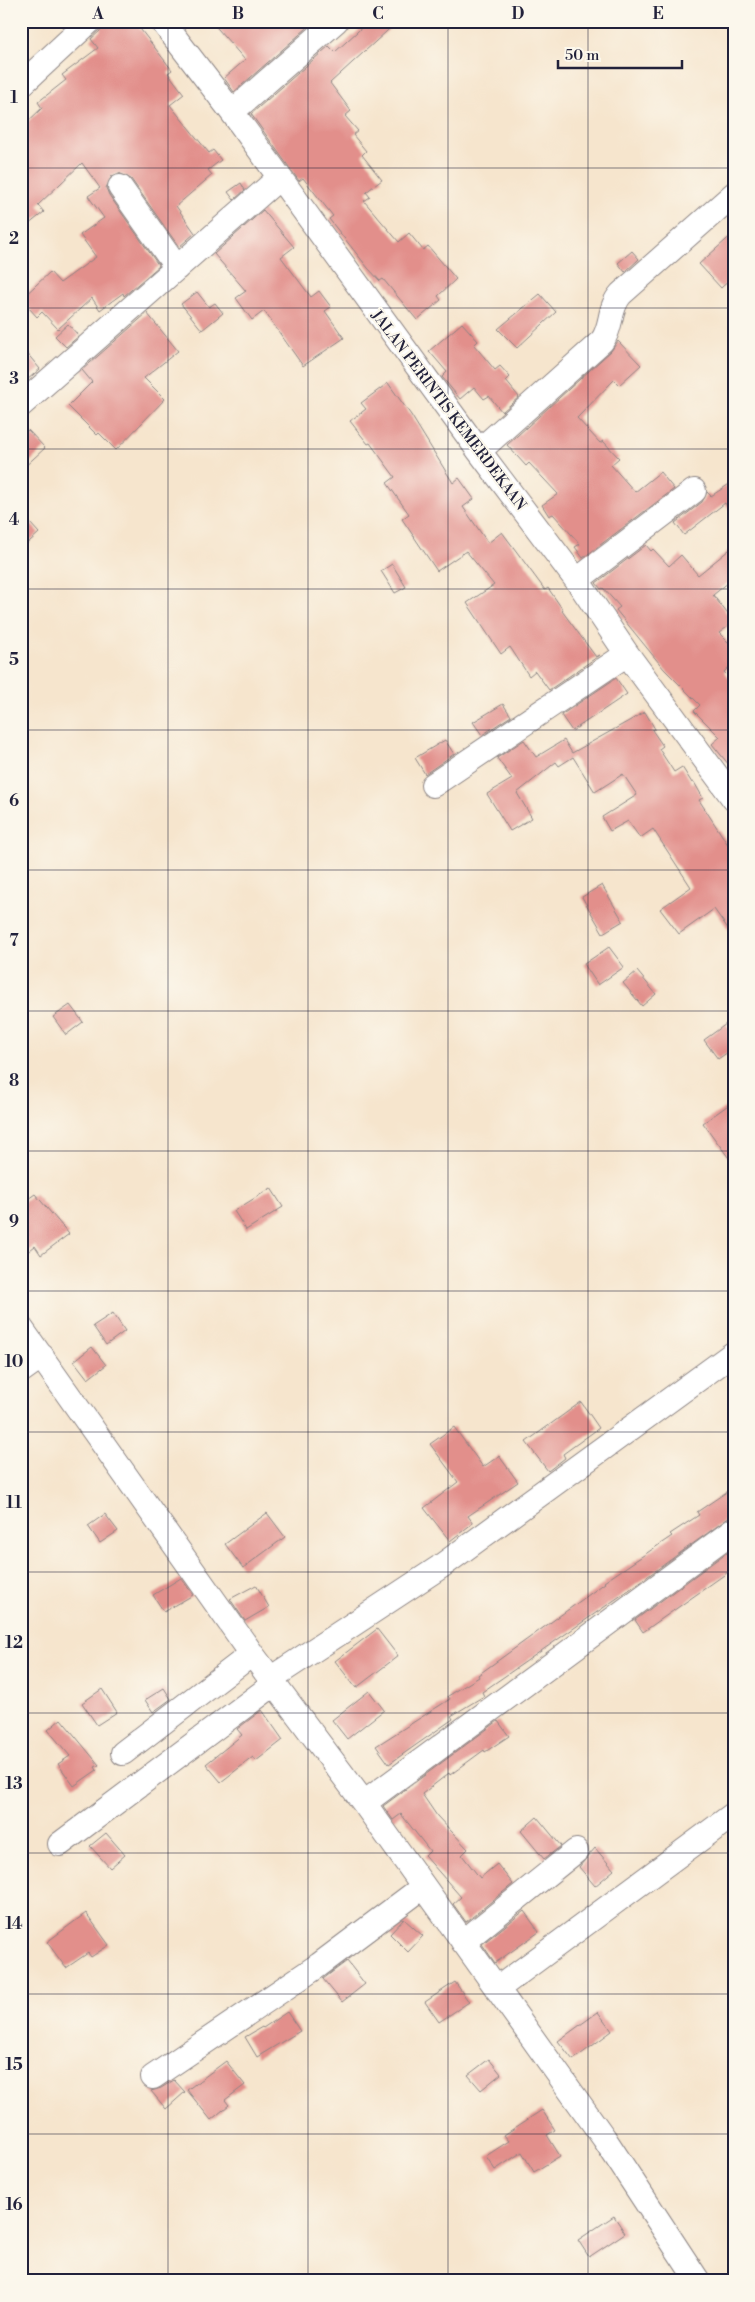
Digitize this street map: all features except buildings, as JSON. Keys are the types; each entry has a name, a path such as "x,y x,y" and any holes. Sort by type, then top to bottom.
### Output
{"street":[{"path":"21,85 90,21"},
{"name":"JALAN PERINTIS KEMERDEKAAN","path":"162,21 232,112 479,451 577,580 628,654 734,799"},
{"path":"232,112 336,21"},
{"path":"21,405 279,178"},
{"path":"120,188 177,268"},
{"path":"479,451 602,341 607,334 614,301 734,194"},
{"path":"577,580 694,491"},
{"path":"433,785 628,654"},
{"path":"21,1328 272,1682 364,1803 604,2138 698,2281"},
{"path":"60,1844 272,1682 440,1567 734,1353"},
{"path":"21,1371 42,1356"},
{"path":"364,1803 734,1530"},
{"path":"123,1753 252,1654"},
{"path":"497,1990 734,1814"},
{"path":"463,1942 576,1851"},
{"path":"153,2078 319,1965 423,1887"}]}
